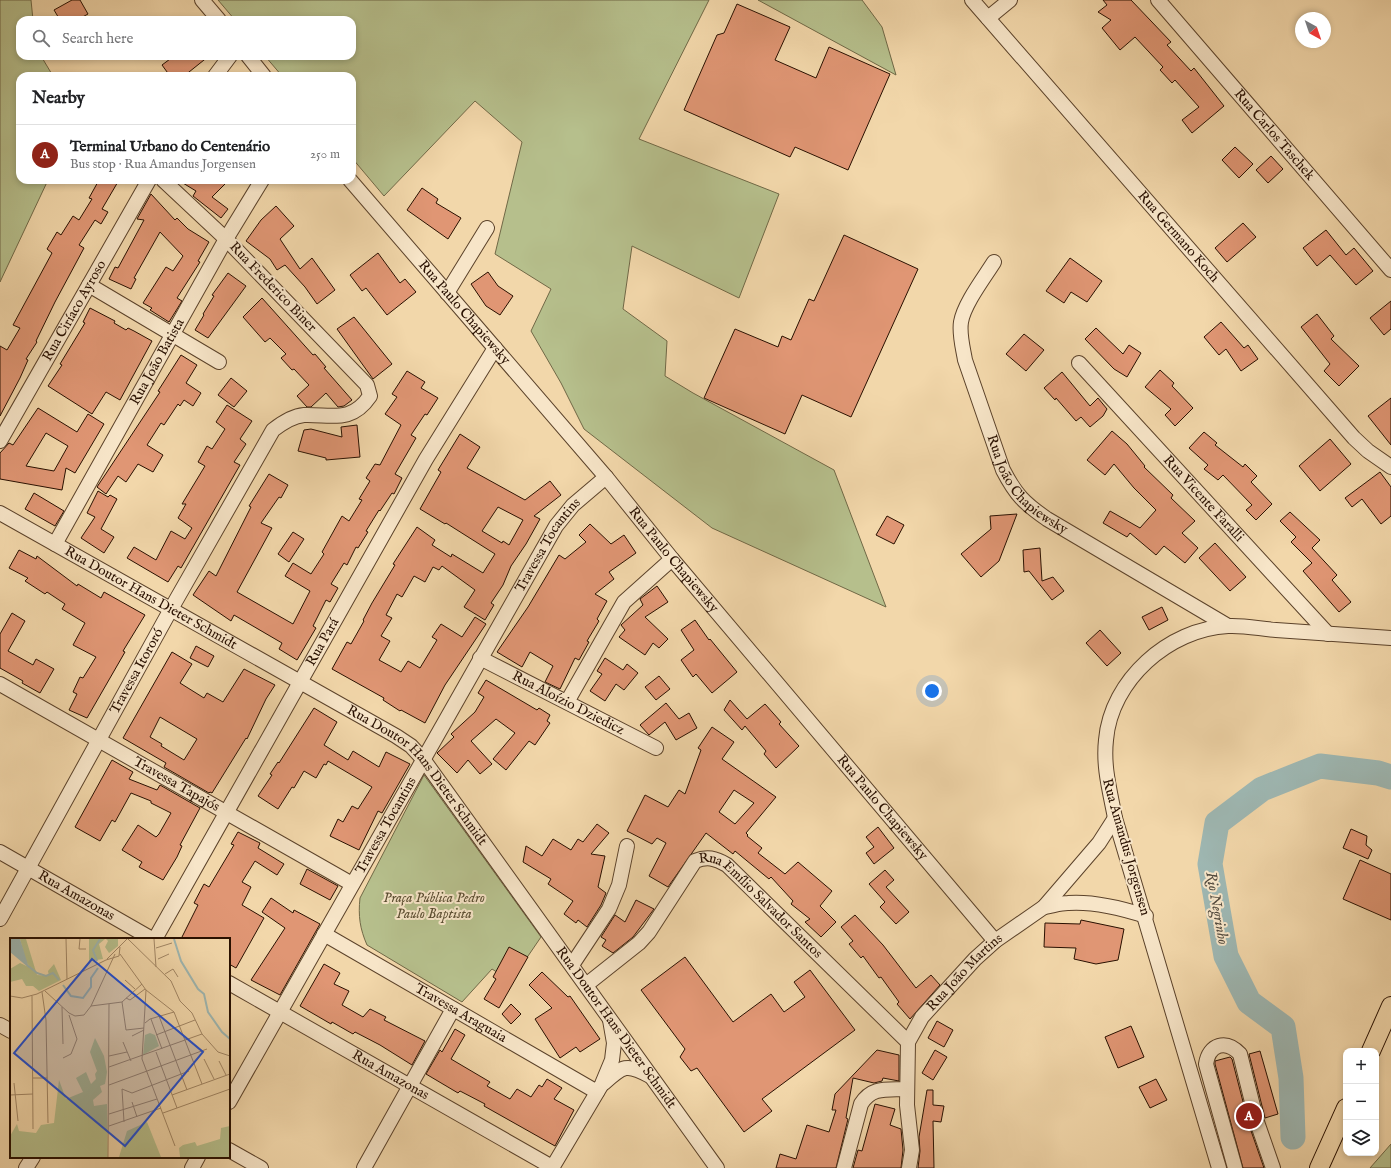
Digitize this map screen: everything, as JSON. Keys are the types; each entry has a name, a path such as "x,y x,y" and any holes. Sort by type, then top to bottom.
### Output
{"main road":[{"path":"1372,1048 1391,1006"},
{"path":"1319,1168 1343,1115"}],"street":[{"path":"202,0 215,16"},
{"name":"Rua Germano Koch","path":"972,0 1354,438 1368,451 1391,467"},
{"path":"988,18 1010,0"},
{"name":"Rua Carlos Taschek","path":"1158,0 1391,270"},
{"path":"218,72 227,60"},
{"path":"251,60 261,72"},
{"name":"Rua Ciríaco Ayroso","path":"0,442 147,184"},
{"name":"Rua Frederico Biner","path":"167,184 226,239 367,385 370,396 366,401"},
{"name":"Rua João Batista","path":"55,544 226,239 260,184"},
{"name":"Rua Paulo Chapiewsky","path":"353,184 606,476 672,559 995,941"},
{"path":"447,293 487,228"},
{"name":"Rua João Chapiewsky","path":"994,262 967,308 961,322 962,342 965,360 1003,470 1011,485 1020,498 1047,519 1228,626"},
{"path":"89,285 219,362"},
{"name":"Rua Pará","path":"157,938 426,459 495,348"},
{"name":"Rua Vicente Faralli","path":"1079,363 1328,634"},
{"name":"Travessa Itororó","path":"0,919 171,609 273,430 296,417 304,415 331,417 342,416 351,413 366,401"},
{"name":"Travessa Tocantins","path":"230,1100 556,526 573,505 606,476"},
{"name":"Rua Doutor Hans Dieter Schmidt","path":"0,513 396,736 411,746 423,759 717,1168"},
{"path":"566,702 624,602 632,592 672,559"},
{"name":"Rua Amandus Jorgensen","path":"1219,1168 1146,916 1115,818 1105,771 1106,739 1112,710 1124,688 1141,666 1164,647 1190,634 1228,626 1391,638"},
{"name":"Rua Aloízio Dziedicz","path":"480,658 656,748"},
{"name":"Travessa Tapajós","path":"0,684 352,884"},
{"name":"Rua João Martins","path":"910,1168 911,1133 906,1089 908,1042 922,1017 951,984 995,941 1044,907 1099,843 1115,818"},
{"path":"572,965 610,909 619,885 627,846"},
{"name":"Rua Amazonas","path":"0,852 150,938"},
{"name":"Rua Emílio Salvador Santos","path":"586,985 639,943 649,932 695,860 704,857 717,859 727,865 908,1042"},
{"path":"1044,907 1068,902 1118,907 1146,916"},
{"name":"Travessa Araguaia","path":"324,934 453,1009 600,1088"},
{"name":"Rua Amazonas","path":"230,984 552,1168"},
{"path":"364,1168 453,1009"},
{"path":"552,1168 600,1088 612,1060 614,1043 609,1017"},
{"path":"0,1025 10,1030"},
{"path":"1235,1168 1206,1064 1207,1056 1212,1049 1227,1045 1235,1048 1240,1054 1257,1122 1273,1168"},
{"path":"600,1088 617,1071 625,1068 634,1067 653,1078"},
{"path":"844,1168 861,1104 866,1095 875,1090 906,1089"},
{"path":"230,1151 261,1168"},
{"path":"26,1168 32,1158"},
{"path":"192,1168 197,1158"}],"green space":[{"path":"0,0 31,0 33,16 16,16 16,60 43,60 51,72 16,72 16,184 46,184 0,282"},
{"path":"218,0 709,0 639,139 779,194 739,298 632,246 623,309 667,341 665,376 693,393 834,470 886,607 712,528 584,429 561,383 531,331 551,289 495,254 522,142 475,101 384,196 356,163 356,72 279,72 268,60 356,60 356,16 232,16"},
{"path":"758,0 862,0 882,27 896,75"},
{"name":"Praça Pública Pedro Paulo Baptista","path":"424,775 541,937 511,981 492,969 462,1002 367,945 360,922 360,898"},
{"path":"1391,1144 1391,1168 1370,1168"}],"building":[{"path":"72,0 80,0 88,14 84,16 58,16 54,10"},
{"path":"1103,0 1131,0 1171,42 1167,45 1191,71 1194,68 1224,106 1192,133 1182,120 1199,107 1175,80 1172,83 1160,70 1163,67 1135,37 1120,50 1102,28 1111,20 1098,12 1107,5"},
{"path":"737,4 790,27 775,60 816,78 829,47 890,74 848,170 795,147 790,157 684,110 717,35 724,33"},
{"path":"169,60 204,60 189,72 167,72 162,65"},
{"path":"1235,147 1253,164 1239,178 1222,160"},
{"path":"1271,156 1283,169 1268,183 1256,170"},
{"path":"97,184 117,184 102,209 108,212 101,224 95,220 79,245 84,248 55,302 36,341 37,342 26,359 28,360 20,378 0,416 0,346 7,350 20,328 13,325 52,253 47,249 57,232 61,235 73,216 79,220 92,199 89,198"},
{"path":"185,184 225,184 212,197 228,209 221,218 193,196 196,191"},
{"path":"422,188 438,199 436,203 461,218 448,239 407,210"},
{"path":"151,194 175,220 177,218 188,229 209,242 198,261 200,262 177,298 182,301 169,322 150,310 152,308 143,303 166,267 173,271 183,256 160,232 134,278 136,279 131,289 109,279 115,267 118,268 144,220 137,219"},
{"path":"276,206 294,226 280,239 300,269 312,258 335,290 317,304 305,287 285,265 277,270 270,259 246,241 261,220"},
{"path":"1243,223 1256,237 1227,262 1215,248"},
{"path":"1326,230 1346,255 1354,248 1373,271 1356,285 1330,255 1317,266 1303,248"},
{"path":"844,235 918,269 851,417 802,395 785,434 704,398 735,329 778,347 782,336 791,340 809,299 814,301"},
{"path":"378,253 400,283 405,279 416,292 387,315 366,288 362,291 350,275"},
{"path":"1070,258 1102,281 1087,302 1071,292 1064,303 1046,291"},
{"path":"488,272 498,286 513,296 500,315 486,306 471,284"},
{"path":"228,273 246,286 208,338 195,330 214,296 212,295"},
{"path":"262,298 313,355 315,354 326,367 324,368 352,400 344,406 338,407 326,393 311,407 307,407 297,396 309,385 281,358 286,354 270,338 265,342 243,317"},
{"path":"1391,301 1391,329 1384,335 1370,318"},
{"path":"90,308 115,321 114,323 126,330 128,328 152,341 120,400 106,392 92,414 48,386 62,365 60,364 85,323 83,322"},
{"path":"1317,314 1334,336 1331,339 1359,366 1339,386 1324,371 1330,364 1301,327"},
{"path":"354,317 392,364 373,379 337,329"},
{"path":"1221,322 1244,348 1248,345 1258,359 1241,371 1226,349 1219,355 1204,337"},
{"path":"1096,328 1123,354 1129,345 1141,353 1127,377 1114,369 1085,339"},
{"path":"1024,334 1044,350 1026,371 1006,354"},
{"path":"181,355 197,365 186,383 201,393 193,406 184,400 180,406 178,404 164,425 161,423 147,445 163,455 153,472 138,464 126,482 118,476 106,494 97,487 160,392 158,391"},
{"path":"1160,370 1174,383 1172,386 1193,408 1175,426 1165,415 1171,409 1145,387"},
{"path":"407,371 425,382 421,388 438,398 411,435 416,438 395,474 402,478 394,494 392,493 380,511 379,510 366,531 368,532 358,548 356,547 347,565 344,563 331,584 338,588 330,602 326,600 313,626 316,628 297,660 279,649 282,643 234,615 231,621 193,595 209,571 216,576 251,507 249,506 269,474 288,485 281,498 279,497 261,523 272,528 237,592 293,624 310,591 285,576 293,563 311,574 324,554 322,552 342,516 349,521 362,500 359,499 370,481 366,478 375,464 380,465 401,425 385,414 397,397 392,394"},
{"path":"1062,372 1090,406 1098,398 1107,409 1103,416 1090,427 1081,417 1076,421 1056,398 1055,400 1044,388"},
{"path":"231,378 247,391 234,407 218,395"},
{"path":"1391,398 1391,445 1368,416"},
{"path":"227,405 252,421 240,439 246,444 234,462 240,465 181,568 178,566 168,582 127,558 134,547 156,560 171,531 185,539 192,528 178,518 186,504 182,504 205,466 198,462 207,446 212,449 225,429 216,422"},
{"path":"38,408 77,432 88,414 104,424 75,473 66,468 62,490 0,479 0,453 9,443 13,445","holes":["46,433 68,446 54,471 26,466"]},
{"path":"357,425 360,457 326,460 326,458 298,451 304,430 311,429 342,437 341,427"},
{"path":"1112,431 1127,444 1145,466 1144,467 1173,495 1171,498 1195,521 1182,533 1198,548 1185,563 1164,546 1156,555 1130,533 1127,537 1103,523 1110,511 1140,528 1156,510 1134,488 1114,464 1105,475 1087,460"},
{"path":"1204,432 1217,443 1215,445 1243,467 1245,464 1257,476 1251,482 1272,504 1256,520 1246,510 1252,505 1223,475 1218,480 1204,469 1208,465 1189,448"},
{"path":"460,434 480,447 467,468 525,500 550,481 561,495 534,516 540,519 526,544 511,566 503,585 491,603 494,605 485,620 464,607 475,590 442,566 439,570 433,567 425,582 414,576 402,597 397,594 386,615 392,618 381,636 390,641 379,660 401,672 408,661 420,668 437,640 432,637 441,624 462,637 475,617 486,624 445,685 425,723 401,710 400,711 383,700 384,698 332,669 347,642 351,644 372,603 395,565 393,564 417,527 435,540 432,545 451,557 452,554 483,573 495,554 446,523 445,524 420,509 441,472 438,470","holes":["498,507 523,520 509,545 503,541 502,543 482,531"]},
{"path":"1330,439 1351,464 1320,491 1299,466"},
{"path":"1380,472 1391,487 1391,516 1381,524 1362,499 1352,507 1345,498"},
{"path":"98,491 108,497 110,495 117,499 101,529 114,537 104,553 81,538 95,517 87,513"},
{"path":"34,493 64,511 55,526 25,509"},
{"path":"1290,512 1320,540 1312,548 1337,575 1332,580 1351,602 1339,612 1303,571 1312,563 1291,542 1296,537 1280,521"},
{"path":"1017,514 999,561 981,577 961,554 991,529 990,516"},
{"path":"887,516 904,525 894,544 876,535"},
{"path":"590,524 611,544 624,535 636,553 609,572 614,579 595,594 607,601 597,619 599,621 587,641 589,642 579,660 575,658 560,689 545,682 553,666 530,652 522,667 497,652 528,607 559,555 565,559 586,542 579,535"},
{"path":"293,532 304,539 289,562 278,554"},
{"path":"1215,543 1246,577 1230,591 1199,558"},
{"path":"1040,548 1042,581 1053,577 1064,591 1052,600 1029,571 1024,572 1023,550"},
{"path":"19,550 36,559 37,556 77,586 78,584 101,598 104,592 145,615 123,651 125,652 87,718 69,710 77,694 73,692 80,677 83,678 96,657 73,645 85,623 62,609 65,604 47,592 45,594 25,581 28,578 9,568"},
{"path":"657,586 668,602 645,617 668,639 659,648 653,643 645,655 619,637 625,630 621,625 643,605 640,599"},
{"path":"1162,607 1168,620 1149,630 1142,617"},
{"path":"12,613 25,621 8,651 33,665 36,659 54,669 40,693 0,668 0,634"},
{"path":"695,620 709,640 710,639 737,672 712,693 696,674 693,677 681,660 694,650 681,630"},
{"path":"1100,630 1121,653 1107,666 1086,643"},
{"path":"196,646 214,656 208,667 190,658"},
{"path":"172,652 192,664 180,683 204,698 207,693 223,702 244,669 275,685 266,699 247,739 246,738 212,793 209,793 164,767 166,763 123,738","holes":["160,717 197,739 184,760 161,746 162,744 150,737"]},
{"path":"605,658 623,670 627,664 638,673 624,690 616,684 605,701 590,691 602,674 597,671"},
{"path":"659,676 670,689 656,700 645,687"},
{"path":"486,680 537,710 539,708 550,715 547,721 550,723 535,745 529,741 506,770 493,759 515,733 496,719 471,741 492,764 480,774 468,760 457,773 437,753 454,737 451,734 475,712 484,697 478,693"},
{"path":"730,700 747,719 765,704 781,722 779,724 799,746 776,768 764,754 766,751 745,726 742,730 724,710"},
{"path":"666,703 679,719 689,713 697,728 676,740 665,722 649,735 640,725"},
{"path":"314,708 337,722 324,745 348,760 353,751 379,767 386,752 410,764 382,813 378,811 359,850 330,836 338,819 343,822 352,806 358,809 372,787 328,761 326,765 324,764 316,778 304,771 294,788 292,787 278,809 258,796 272,775 270,774 278,762 279,763"},
{"path":"712,727 734,742 722,759 776,797 746,833 748,835 747,836 762,848 758,853 785,874 798,862 832,891 820,906 836,922 821,937 805,922 810,919 791,904 793,901 771,877 769,879 735,851 733,854 706,833 668,887 649,876 666,843 657,838 652,844 627,831 645,795 668,807 679,790 685,794 701,750 698,748","holes":["734,790 754,803 735,824 719,812"]},
{"path":"112,760 133,772 129,779 157,790 160,785 200,808 180,845 182,846 177,857 163,880 139,867 142,862 122,850 138,825 156,837 171,813 151,803 151,801 131,793 115,822 112,820 100,841 75,827"},
{"path":"597,824 609,833 591,854 605,856 598,887 606,893 601,905 587,927 578,920 576,923 564,914 573,901 548,884 551,879 523,862 526,846 542,856 553,839 571,850 578,839 583,842"},
{"path":"878,827 894,848 874,864 866,853 874,847 866,837"},
{"path":"1351,829 1367,836 1366,845 1372,850 1368,859 1343,848"},
{"path":"238,832 260,843 258,848 284,864 277,875 255,861 242,882 251,887 242,905 264,918 236,968 230,965 230,938 182,938 198,905 194,903 204,884 209,887 234,845 231,844"},
{"path":"1360,860 1391,874 1391,920 1343,899"},
{"path":"307,869 338,886 330,900 300,884"},
{"path":"885,870 894,880 886,887 909,912 896,924 880,907 885,902 869,884"},
{"path":"271,898 293,913 294,910 320,924 280,995 251,980 285,928 262,912"},
{"path":"636,900 654,909 633,937 613,953 602,946 606,940 601,937 615,915 625,922"},
{"path":"855,915 883,945 916,988 931,975 940,985 910,1019 897,1004 899,1002 881,977 879,978 863,956 861,958 849,944 853,941 841,927"},
{"path":"1081,920 1124,929 1118,960 1096,964 1074,959 1076,948 1044,947 1045,923 1080,924"},
{"path":"509,947 528,957 499,1008 484,999 496,979 493,977"},
{"path":"685,957 733,1022 771,994 784,1012 805,997 794,982 810,970 855,1030 762,1099 772,1111 744,1132 697,1068 691,1071 680,1057 685,1049 641,990"},
{"path":"324,964 340,973 334,984 349,991 342,1005 363,1017 370,1009 386,1017 384,1020 425,1041 412,1065 380,1045 355,1032 353,1034 332,1022 331,1024 300,1006"},
{"path":"542,972 568,997 570,996 600,1039 580,1052 576,1047 560,1058 535,1019 552,1008 529,985"},
{"path":"511,1004 521,1014 511,1024 502,1014"},
{"path":"937,1021 953,1030 944,1047 928,1038"},
{"path":"1131,1026 1144,1057 1118,1068 1105,1037"},
{"path":"455,1029 465,1035 451,1059 490,1082 487,1086 510,1099 517,1089 531,1097 539,1085 542,1087 547,1079 562,1088 554,1099 574,1110 555,1146 484,1106 485,1104 460,1091 458,1093 426,1074 440,1050 442,1052"},
{"path":"877,1050 899,1055 899,1081 883,1078 882,1081 874,1083 853,1078 846,1118 848,1119 836,1168 776,1168 780,1154 796,1159 807,1125 829,1132 836,1110 832,1110 835,1094"},
{"path":"935,1050 947,1057 933,1080 922,1073"},
{"path":"1260,1051 1278,1114 1265,1118 1249,1054"},
{"path":"1230,1057 1232,1059 1249,1125 1264,1168 1243,1168 1215,1064 1215,1061"},
{"path":"1156,1079 1167,1100 1150,1108 1139,1087"},
{"path":"927,1090 933,1090 933,1105 944,1106 941,1122 933,1121 934,1168 918,1168 920,1151 919,1137"},
{"path":"875,1104 895,1109 890,1125 901,1129 903,1150 901,1168 853,1168 858,1150 862,1151"}],"waterway":[{"name":"Rio Negrinho","path":"1293,1137 1291,1078 1283,1027 1249,1002 1226,956 1210,864 1217,823 1262,789 1320,766 1378,773 1391,777"}],"place":[{"name":"Terminal Urbano do Centenário","path":"1249,1116"}]}
